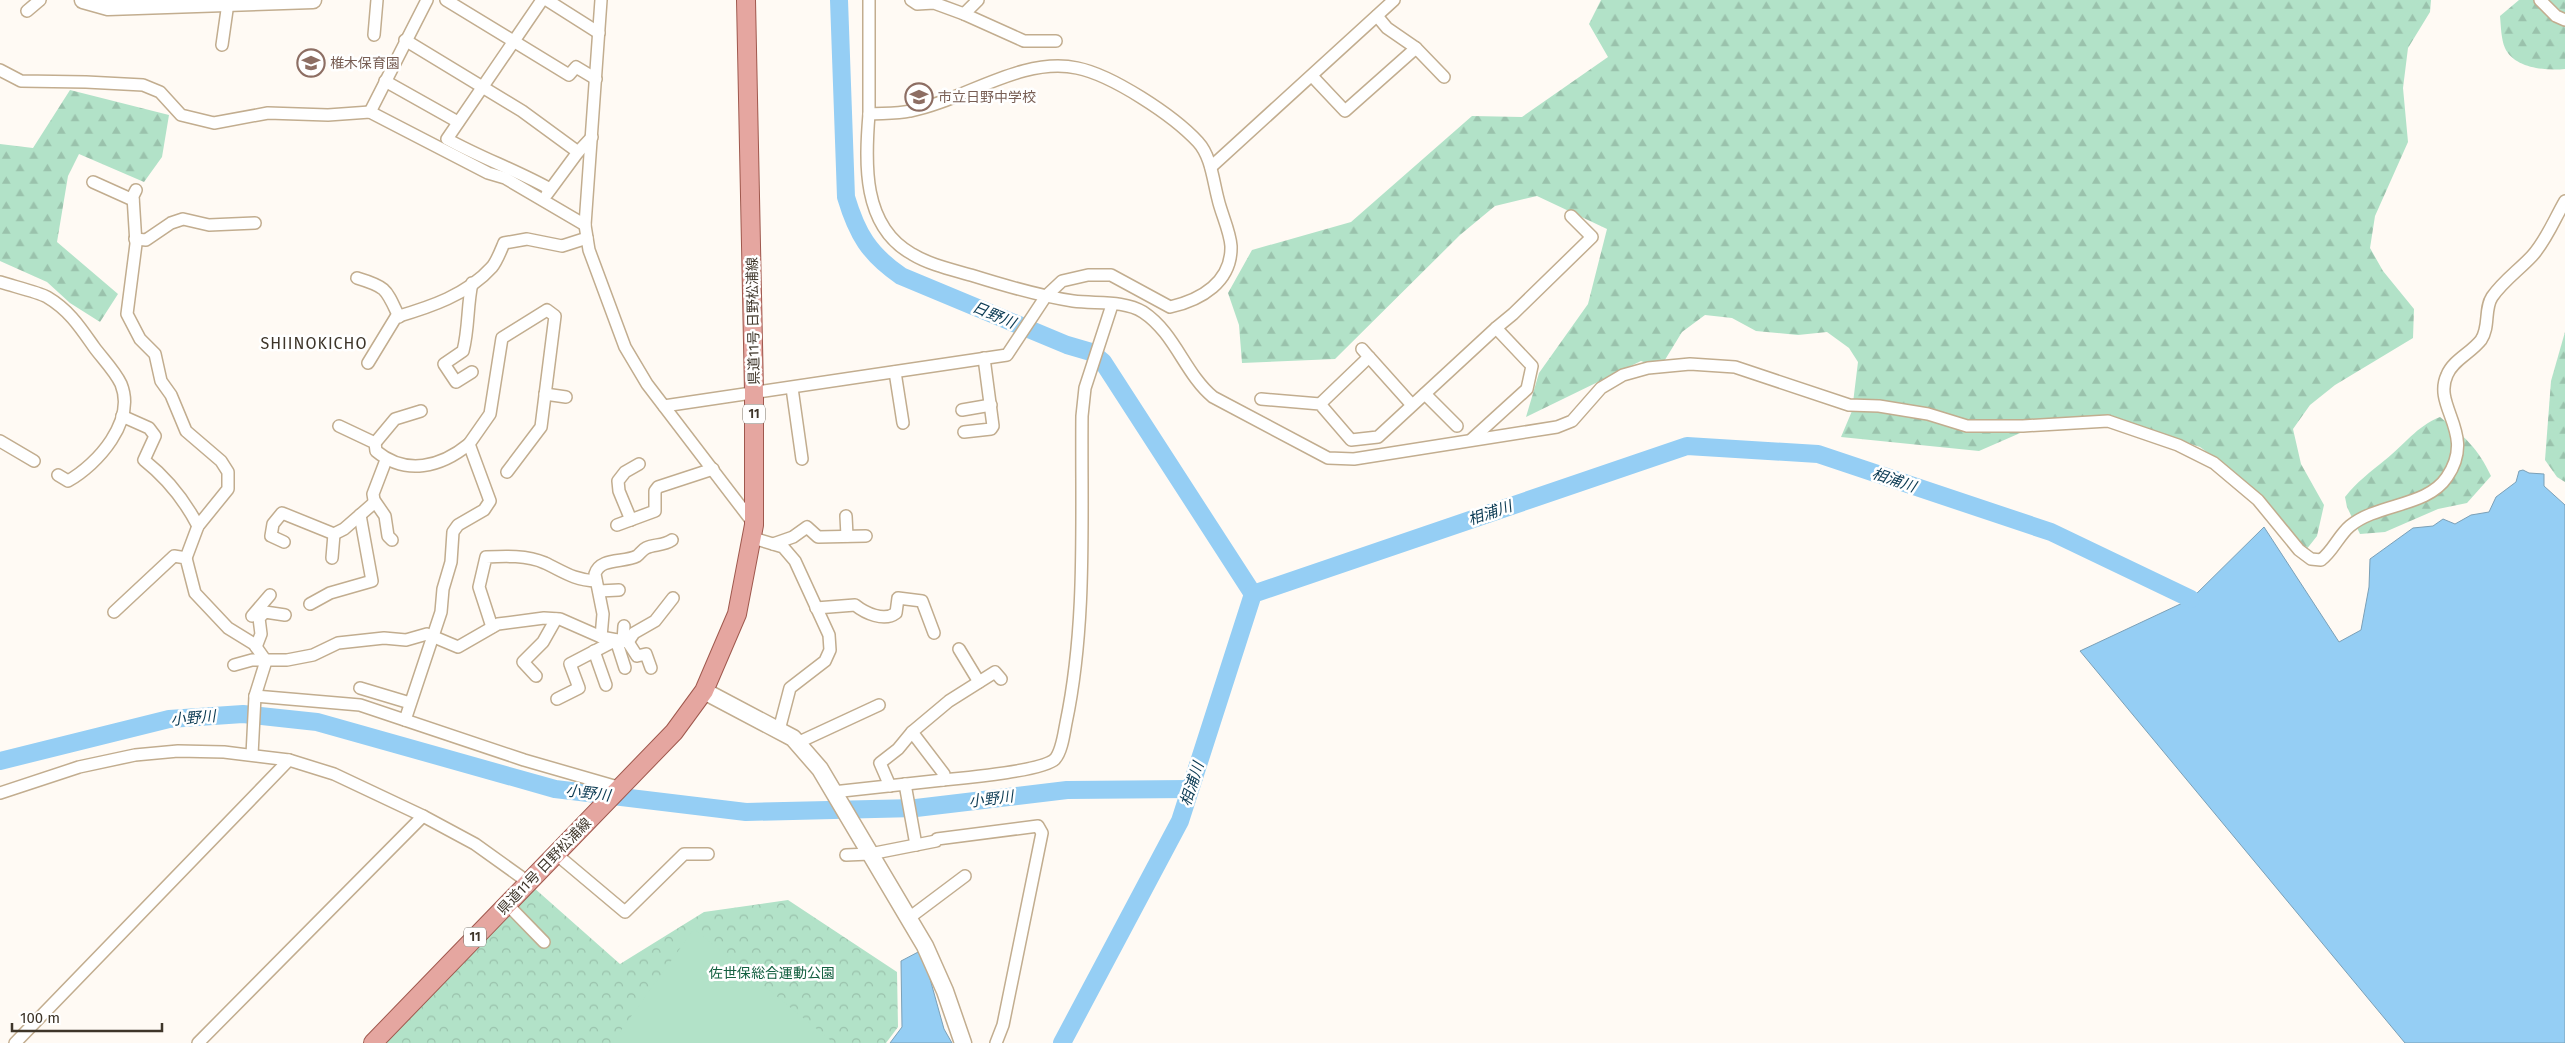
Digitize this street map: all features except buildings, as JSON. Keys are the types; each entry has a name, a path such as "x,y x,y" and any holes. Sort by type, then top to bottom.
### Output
{"main road":[{"name":"県道11号 日野松浦線","path":"373,1043 511,909 528,882 674,732 704,691 737,614 753,531 754,392 746,0"}],"street":[{"path":"27,11 40,0"},
{"path":"84,0 108,7 199,2 228,3 313,0"},
{"path":"374,35 377,0"},
{"path":"370,112 427,0"},
{"path":"446,0 569,75 576,67 596,79"},
{"path":"542,0 447,139 472,153 511,168 550,189"},
{"path":"547,0 599,33"},
{"path":"601,0 585,225 589,250 624,348 647,384 713,469 753,531 773,544 783,547 795,561 828,635 830,650 825,661 815,671 790,688 779,730"},
{"path":"869,0 867,182 881,221 894,239 912,254 1044,301 1125,304 1143,312 1158,326 1202,388 1213,397 1328,458 1354,459 1557,427 1572,421 1601,388 1623,375 1648,368 1690,364 1735,367 1849,405 1879,406 1928,414 1967,426 2023,426 2108,421 2178,445 2214,463 2258,500 2299,550 2311,559 2321,560 2329,554 2350,526 2436,490 2447,478 2457,460 2460,444 2445,396 2446,377 2454,365 2480,340 2487,328 2491,299 2504,282 2534,254 2565,200"},
{"path":"911,0 917,4 934,3 964,14 1024,41 1056,40"},
{"path":"964,14 978,0"},
{"path":"1211,167 1394,0"},
{"path":"2540,0 2556,16 2565,20"},
{"path":"222,45 228,3"},
{"path":"1376,16 1387,28 1416,48 1444,77"},
{"path":"405,40 522,111 578,152"},
{"path":"1312,76 1345,112 1416,48"},
{"path":"664,406 1007,355 1044,301 1062,281 1088,275 1111,275 1170,307 1187,303 1207,293 1223,277 1231,245 1211,167 1199,143 1169,117 1104,76 1075,67 1046,66 1018,73 910,111 869,114"},
{"path":"0,70 21,81 86,82 143,86 160,92 181,115 214,123 268,113 328,115 370,112 488,173 505,178 585,225"},
{"path":"385,81 458,122"},
{"path":"544,200 578,152 592,138"},
{"path":"93,182 135,195 136,238 127,314 140,339 155,354 161,381 170,395 186,431 221,461 228,472 228,489 198,526 186,558 195,594 228,628 254,644 266,661"},
{"path":"1261,399 1320,404 1351,440 1378,437 1513,314 1592,237 1572,216"},
{"path":"136,238 146,240 171,223 183,218 209,225 255,223"},
{"path":"368,363 386,332 398,317 427,308 458,294 492,266 504,243 527,238 562,246 587,238"},
{"path":"357,278 376,284 388,291 398,317"},
{"path":"0,282 45,296 69,311 121,384 125,403 121,423 108,446 75,477 68,481 58,475"},
{"path":"472,283 467,306 468,331 463,351 441,360 456,382 472,372"},
{"path":"835,795 890,786 996,774 1047,763 1055,758 1062,743 1070,701 1080,615 1082,416 1085,388 1112,305"},
{"path":"421,411 396,419 376,443 376,451 386,460 414,467 433,466 455,455 469,444 490,414 502,338 547,310 555,316 541,428 514,469"},
{"path":"1472,439 1527,389 1531,374 1532,366 1496,328"},
{"path":"1320,404 1366,353 1412,405"},
{"path":"964,432 991,429 994,426 984,358"},
{"path":"895,372 903,423"},
{"path":"792,388 802,459"},
{"path":"545,394 566,397"},
{"path":"1424,394 1457,426"},
{"path":"962,410 991,405"},
{"path":"122,416 149,428 154,436 144,460 166,478 181,496 198,526"},
{"path":"339,426 376,443"},
{"path":"0,442 34,461"},
{"path":"405,720 441,612 443,589 451,562 453,532 458,525 484,510 490,501 469,444"},
{"path":"386,460 373,494 374,502 385,516 388,536 392,540"},
{"path":"631,520 619,491 618,481 624,472 639,464"},
{"path":"617,525 655,511 655,491 658,487 713,469"},
{"path":"284,542 271,536 274,524 282,513 334,534 344,529 374,502"},
{"path":"310,604 330,593 372,581 360,515"},
{"path":"810,516 813,532"},
{"path":"846,516 847,536"},
{"path":"773,544 793,537 807,527 818,537 866,536"},
{"path":"332,558 334,534"},
{"path":"601,637 603,614 596,569 603,564 637,556 646,548 664,545 672,540"},
{"path":"114,612 174,556 186,558"},
{"path":"492,627 486,613 480,588 486,557 511,556 543,562 565,575 598,586 619,590"},
{"path":"254,644 252,615 270,595"},
{"path":"557,699 579,688 570,664 622,641 655,621 673,598"},
{"path":"816,608 855,605 862,610 883,617 891,617 896,613 898,598 922,601 934,633"},
{"path":"254,644 260,634 259,618 265,612 285,615"},
{"path":"536,676 523,662 543,642 556,618"},
{"path":"234,664 252,660 266,661 313,656 338,644 384,638 406,640 426,634 458,647 492,627 521,620 556,618 601,637 622,641 637,656 646,654 651,668"},
{"path":"624,626 622,641 625,668"},
{"path":"959,649 979,682"},
{"path":"594,652 606,686"},
{"path":"252,751 255,698 266,661"},
{"path":"890,786 880,763 898,749 912,732 949,701 995,672 1001,680"},
{"path":"360,688 410,704"},
{"path":"704,691 779,730 797,742 820,769 909,918 945,991 963,1043"},
{"path":"255,698 360,705 524,760 621,788"},
{"path":"797,742 879,704"},
{"path":"912,732 944,774 943,780"},
{"path":"0,793 79,767 135,755 178,751 252,751 290,760 334,774 423,816 475,844 528,882"},
{"path":"15,1043 290,760"},
{"path":"905,785 916,845"},
{"path":"198,1043 423,816"},
{"path":"846,854 916,845 936,841 937,839 1019,826 1038,826 1042,833 1003,1026 996,1043"},
{"path":"556,854 625,912 684,854 708,854"},
{"path":"909,918 965,876"},
{"path":"511,909 544,942"}],"green space":[{"path":"1601,0 2431,0 2430,12 2408,48 2403,88 2408,142 2375,216 2370,248 2383,271 2414,309 2413,338 2335,385 2310,405 2293,429 2301,464 2324,505 2317,536 2306,550 2265,513 2236,473 2200,447 2134,426 2036,426 1979,451 1841,437 1852,411 1858,362 1849,348 1827,332 1798,335 1756,331 1732,318 1705,315 1682,332 1660,368 1641,361 1526,417 1539,373 1588,304 1607,229 1537,196 1495,206 1460,235 1335,359 1242,363 1239,325 1228,293 1252,250 1351,222 1472,116 1522,117 1608,57 1589,24"},
{"path":"2519,0 2565,0 2565,69 2531,67 2515,60 2509,55 2503,41 2500,16"},
{"path":"70,90 169,115 162,157 144,182 79,154 68,176 57,242 118,294 100,322 70,303 47,282 0,261 0,144 33,148"},
{"path":"2565,332 2565,482 2557,477 2545,460 2551,381"},
{"path":"2440,417 2470,443 2491,476 2467,503 2438,509 2385,532 2360,534 2347,507 2345,497 2364,477 2424,425"},
{"name":"佐世保総合運動公園","path":"533,887 620,964 704,912 788,900 897,972 898,1027 886,1043 385,1043"},
{"path":"694,929 834,1043 612,1043"}],"water":[{"path":"2523,470 2529,473 2544,474 2544,486 2565,505 2565,1043 2405,1043 2080,651 2191,599 2264,527 2339,642 2361,630 2369,587 2370,559 2413,528 2433,526 2443,519 2455,524 2471,515 2489,512 2496,497 2516,482 2519,471"},
{"path":"922,950 944,1029 952,1043 890,1043 902,1027 901,961"}],"waterway":[{"name":"日野川","path":"839,0 846,197 855,222 872,251 880,260 901,276 1067,345 1091,352 1103,362 1253,594"},
{"name":"相浦川","path":"1062,1043 1180,821 1253,594 1687,446 1818,454 2051,532 2191,599"},
{"name":"小野川","path":"0,761 169,719 243,714 317,722 555,789 746,812 916,808 1067,790 1189,789"}],"place":[{"name":"椎木保育園","path":"311,63"},
{"name":"市立日野中学校","path":"919,97"}],"district":[{"name":"SHIINOKICHO","path":"314,343"}]}
